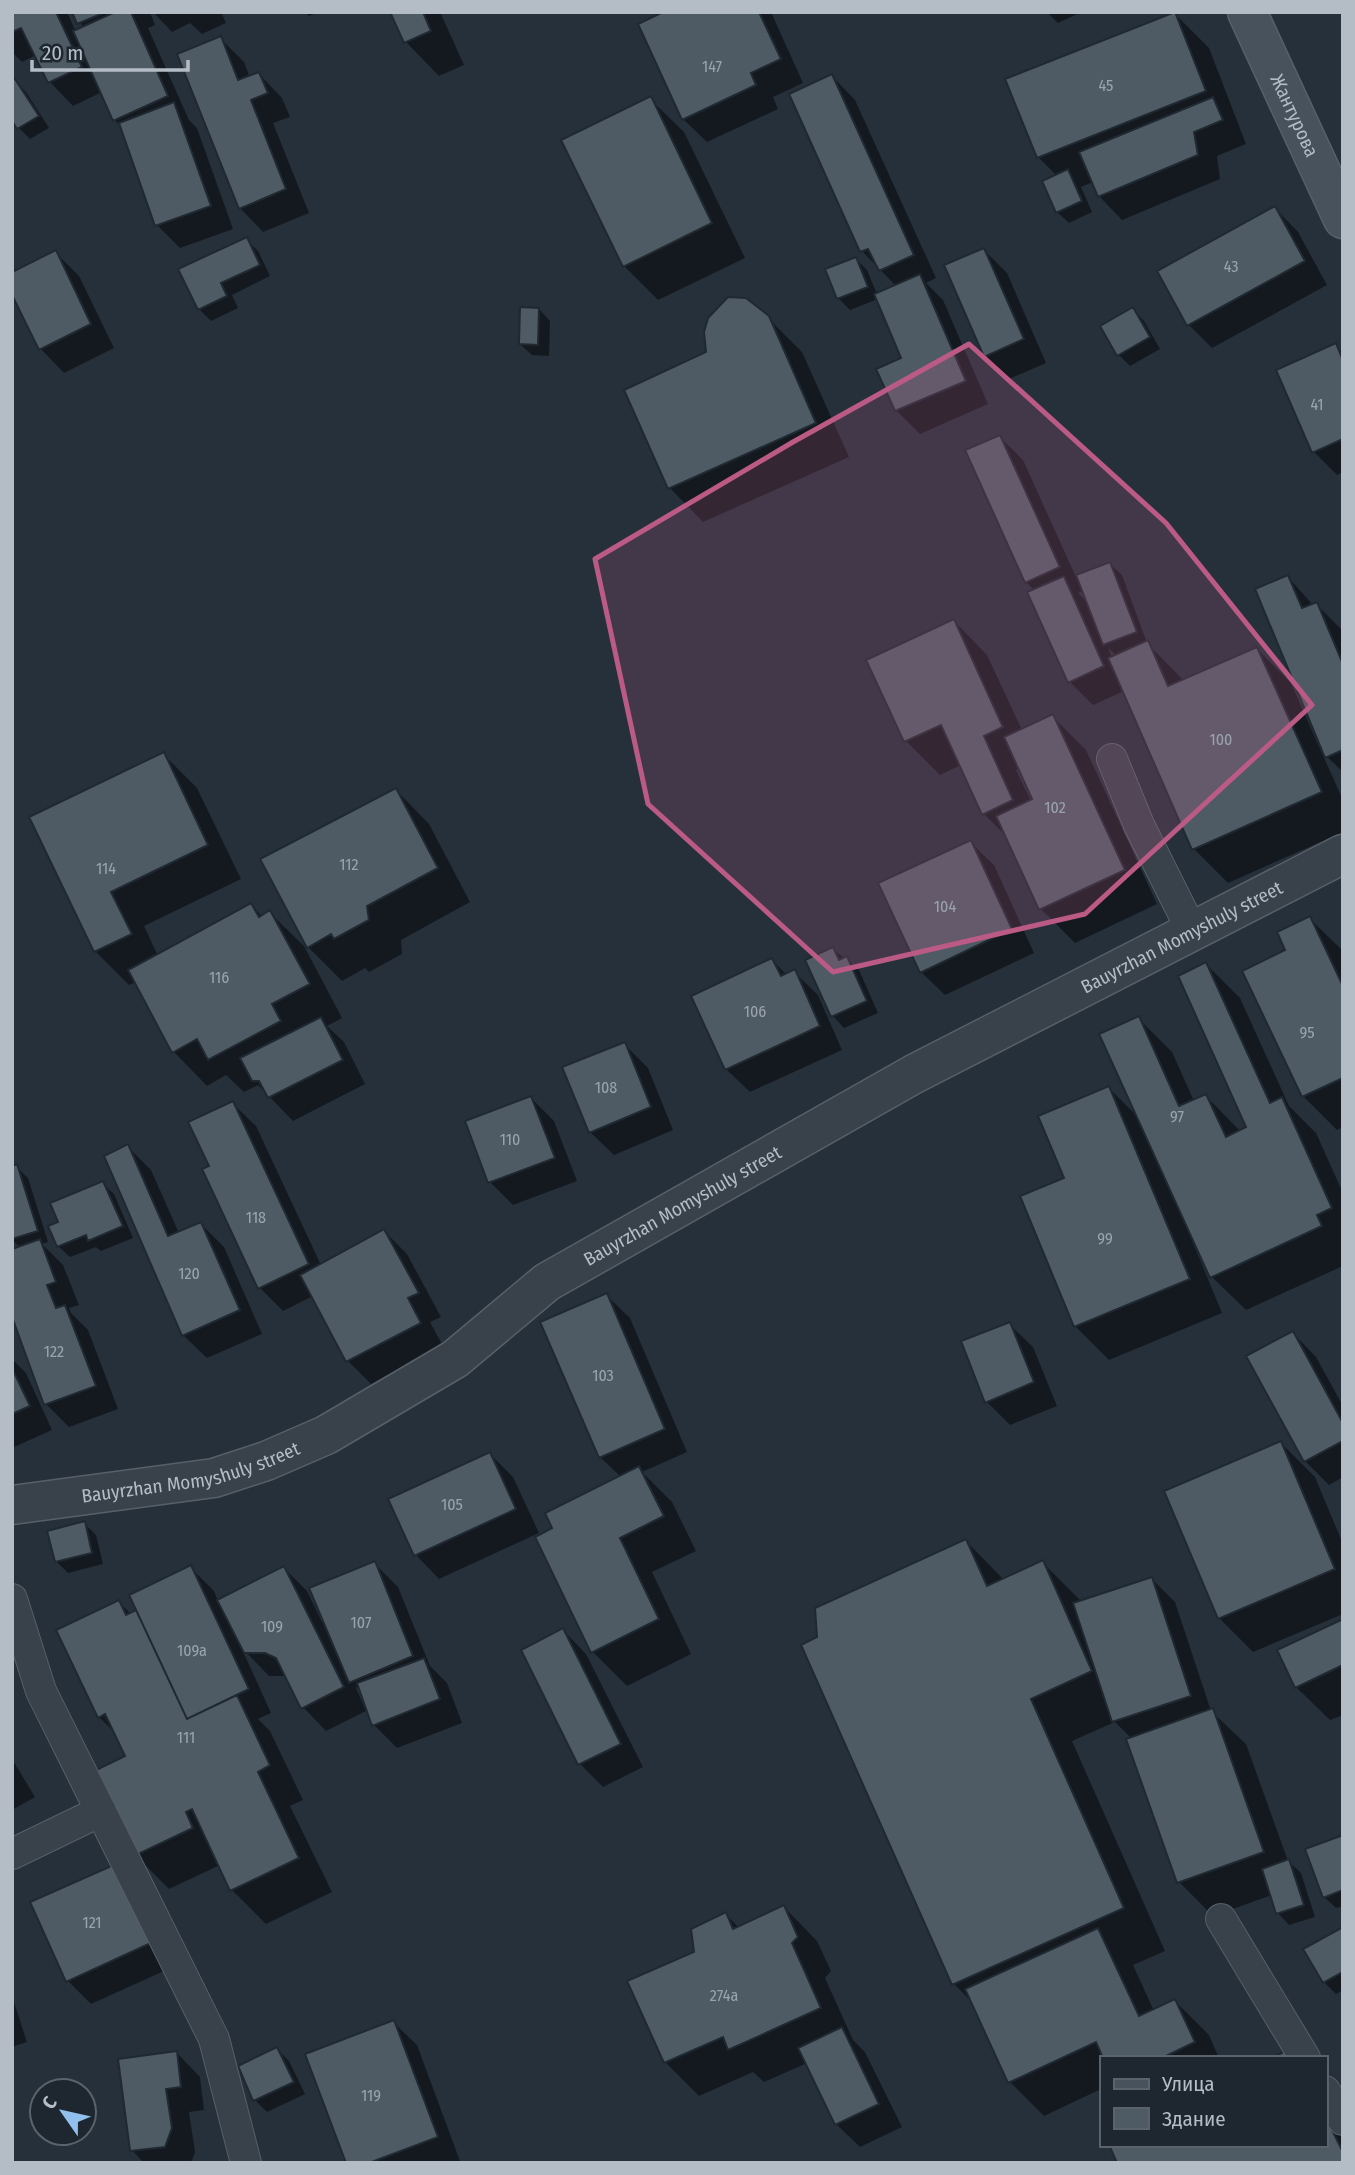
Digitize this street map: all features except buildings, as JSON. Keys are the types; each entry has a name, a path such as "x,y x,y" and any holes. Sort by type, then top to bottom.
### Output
{"street":[{"name":"Жантурова","path":"1247,12 1343,219"},
{"name":"Bauyrzhan Momyshuly street","path":"12,1505 214,1478 266,1461 326,1435 455,1359 547,1282 914,1074 1343,853"}],"lane":[{"path":"1112,759 1139,825 1192,931"},
{"path":"12,1599 41,1691 214,2039 247,2163"},
{"path":"12,1854 101,1811"},
{"path":"1221,1919 1304,2056"},
{"path":"1327,2094 1343,2120"}],"highlighted area":[{"path":"969,344 1166,523 1312,705 1085,914 833,972 648,804 595,559 793,442"}]}
